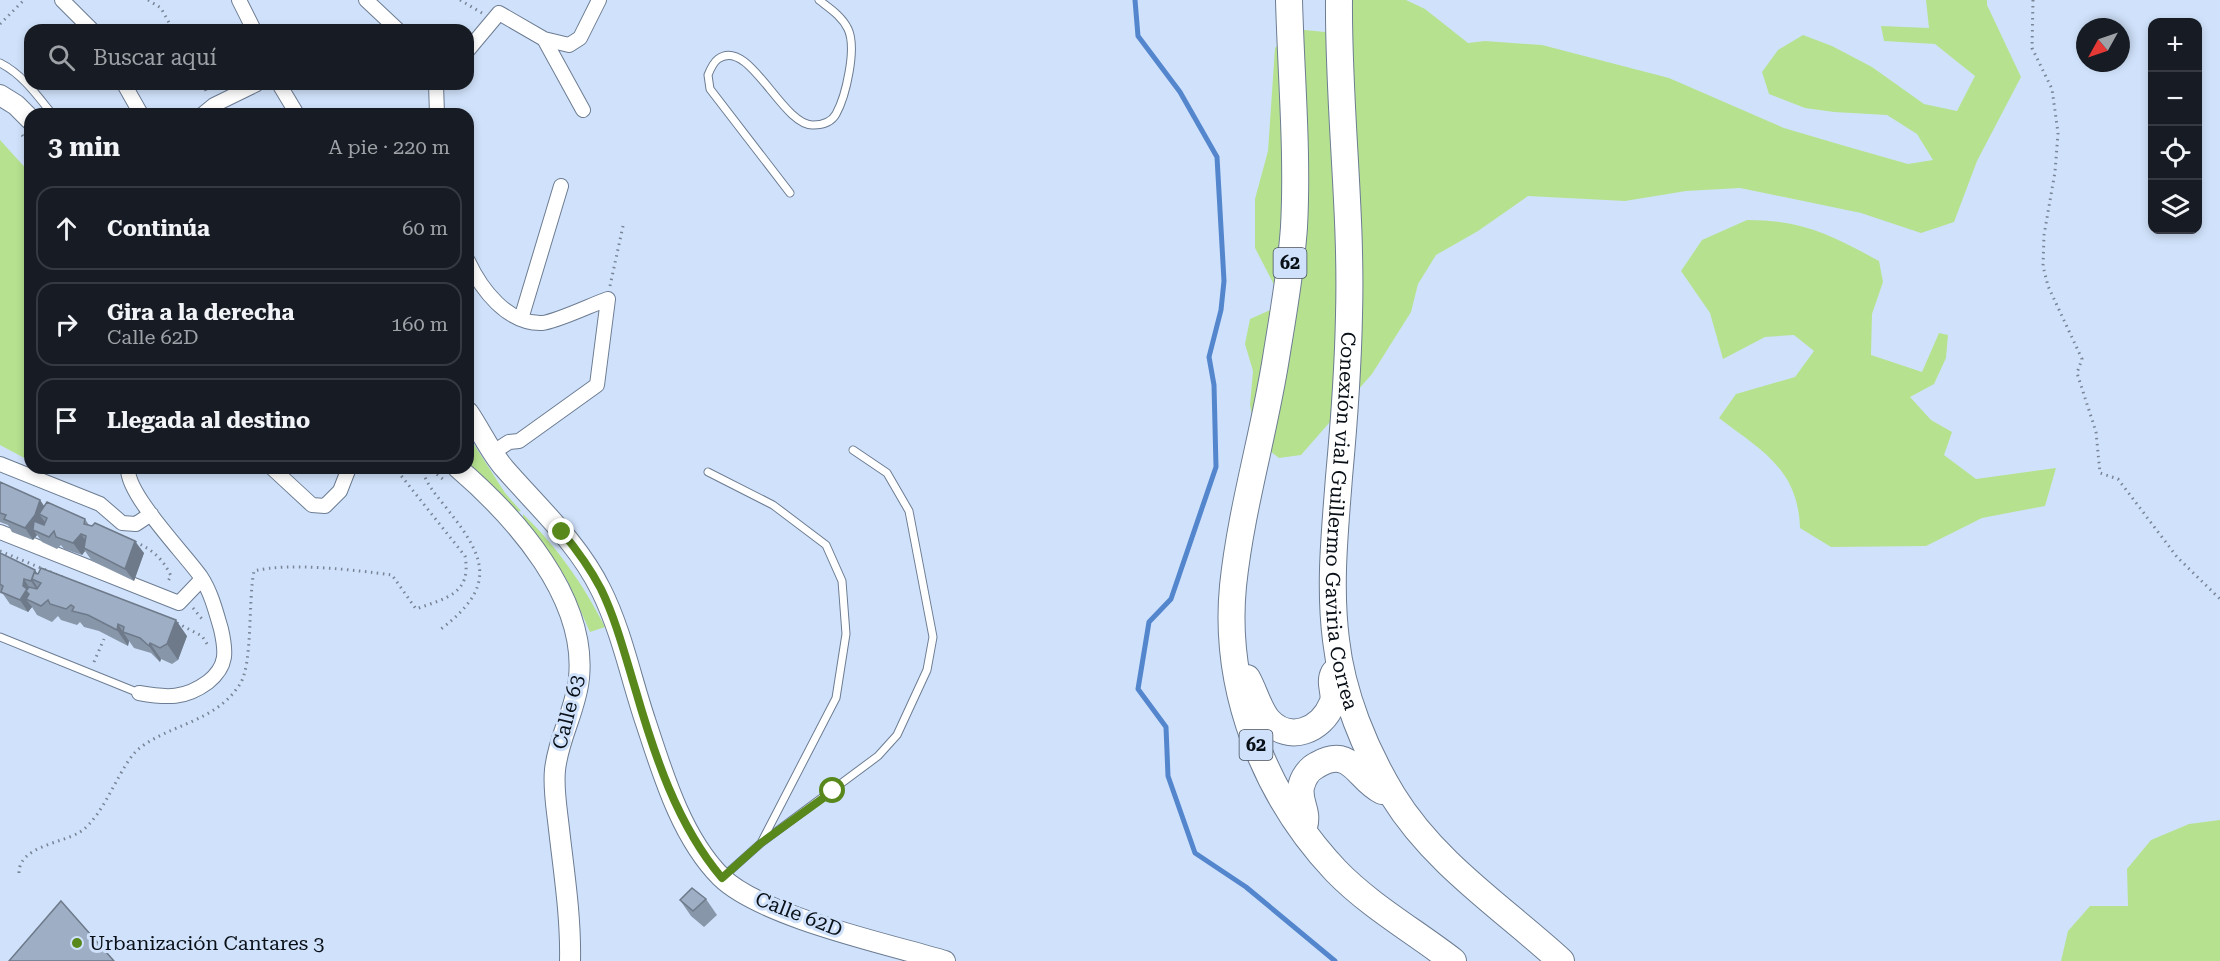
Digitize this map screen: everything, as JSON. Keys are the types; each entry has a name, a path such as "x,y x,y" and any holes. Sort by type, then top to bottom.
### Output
{"highway":[{"name":"62","path":"1289,0 1293,244 1276,360 1237,557 1233,590 1234,651 1240,693 1263,762 1302,831 1336,871 1375,906 1453,961"},
{"name":"Conexión vial Guillermo Gaviria Correa","path":"1339,0 1350,314 1332,596 1340,663 1356,720 1370,754 1393,796 1428,842 1465,880 1510,915 1561,961"},
{"path":"1234,651 1268,720 1293,733 1322,724 1334,702 1330,679 1340,663"},
{"path":"1302,831 1307,815 1301,799 1301,786 1313,767 1325,760 1339,759 1354,764 1370,786 1393,796"}],"main road":[{"path":"0,95 24,113"},
{"name":"Calle 62D","path":"474,422 492,453 562,532 594,577 616,627 653,744 686,824 704,856 722,878 743,892 800,918 945,961"},
{"name":"Calle 63","path":"453,476 495,502 530,545 565,598 575,631 579,652 579,679 555,770 571,930 570,961"}],"street":[{"path":"62,0 86,24"},
{"path":"239,0 251,24"},
{"path":"366,0 392,24"},
{"path":"474,43 499,13 544,39 569,45 580,38 599,0"},
{"path":"544,39 583,110"},
{"path":"127,90 138,108"},
{"path":"210,108 245,90"},
{"path":"283,90 293,108"},
{"path":"437,90 437,108"},
{"path":"521,318 561,186"},
{"path":"474,274 495,302 521,318 543,323 608,299 597,386 519,441 509,442 492,453"},
{"path":"0,464 24,474"},
{"path":"25,474 100,504 122,523 136,524 151,514"},
{"path":"129,474 131,483 151,514 202,579 217,614 226,647 220,669 211,679 186,696 164,698 140,693"},
{"path":"278,474 312,505 324,507 340,491 347,474"},
{"path":"0,532 179,603 202,579"}],"lane":[{"path":"790,193 710,89 708,75 717,60 729,55 741,58 792,115 807,126 824,125 836,115 853,55 848,30 836,12 819,0"},
{"path":"0,63 10,68 24,81"},
{"path":"33,90 47,108"},
{"path":"722,878 761,843 878,756 897,735 927,670 933,637 909,511 887,473 853,450"},
{"path":"708,472 772,505 826,545 842,581 846,634 836,698 761,843"},
{"path":"0,638 140,693"}],"path":[{"path":"0,24 24,0"},
{"path":"148,0 161,8 170,24"},
{"path":"460,0 494,19"},
{"path":"2032,0 2032,48 2052,89 2058,133 2055,172 2044,235 2043,266 2048,286 2082,359 2077,373 2096,432 2100,473 2118,479 2177,557 2220,599"},
{"path":"608,299 623,226"},
{"path":"400,474 453,537 465,556 468,572 460,589 444,599 416,609"},
{"path":"424,474 426,483 469,538 481,562 481,577 468,604 441,629"},
{"path":"0,551 68,579"},
{"path":"174,621 202,636 213,654"},
{"path":"94,663 104,639"},
{"path":"84,659 100,666"}],"green space":[{"path":"1333,0 1406,0 1425,9 1468,43 1485,41 1542,45 1669,78 1784,128 1908,164 1933,160 1917,134 1887,115 1805,108 1769,94 1762,72 1778,50 1803,35 1832,46 1872,67 1924,104 1957,111 1975,76 1935,44 1884,41 1881,26 1929,28 1926,0 1987,0 1987,5 2021,77 1977,161 1954,222 1921,233 1861,213 1740,188 1686,191 1625,201 1528,196 1478,231 1436,255 1418,284 1411,312 1372,374 1301,455 1279,458 1257,441 1250,405 1253,371 1245,344 1250,319 1284,304 1255,248 1255,199 1268,151 1275,48 1294,29 1336,33"},
{"path":"0,140 24,166 24,458 0,445"},
{"path":"1747,220 1801,226 1831,237 1879,261 1883,282 1872,314 1871,355 1922,372 1939,333 1948,335 1946,358 1934,384 1910,397 1931,420 1952,432 1944,455 1976,479 2056,468 2045,506 1982,518 1926,546 1831,547 1800,528 1798,508 1785,476 1763,452 1719,418 1736,394 1795,377 1814,351 1794,335 1765,337 1723,359 1710,313 1681,271 1702,240"},
{"path":"474,444 505,493 521,511 512,513 474,473"},
{"path":"523,514 569,567 605,627 590,632 567,580 523,522"},
{"path":"2220,820 2220,961 2061,961 2068,931 2090,906 2128,906 2127,869 2151,840 2189,824"}],"building":[{"path":"0,482 40,500 35,515 25,528 4,519 6,515 0,513"},
{"path":"47,502 85,519 84,524 92,526 95,523 135,541 125,569 84,548 86,536 81,534 73,543 56,537 54,531 49,537 33,530 34,521 44,525 47,518 39,514"},
{"path":"0,553 35,570 31,581 24,579 23,586 27,589 20,600 1,592 3,586 0,584"},
{"path":"41,568 176,620 167,644 160,648 150,643 149,646 140,638 123,632 124,627 118,624 117,630 88,615 72,611 74,607 71,605 66,609 50,604 48,600 41,606 26,599 29,594 26,591 29,587 37,589 41,583 32,579 34,573 38,574"},
{"path":"692,888 706,899 693,911 680,900"},
{"path":"61,901 114,961 9,961"}],"waterway":[{"path":"1135,0 1138,36 1180,92 1217,157 1224,281 1221,310 1209,357 1214,385 1216,467 1171,599 1149,622 1138,689 1166,727 1168,776 1195,853 1246,887 1335,961"}],"place":[{"name":"Urbanización Cantares 3","path":"77,943"}],"route":[{"path":"562,532 585,562 602,591 663,770 686,824 704,856 722,878 761,843 833,791"}]}
